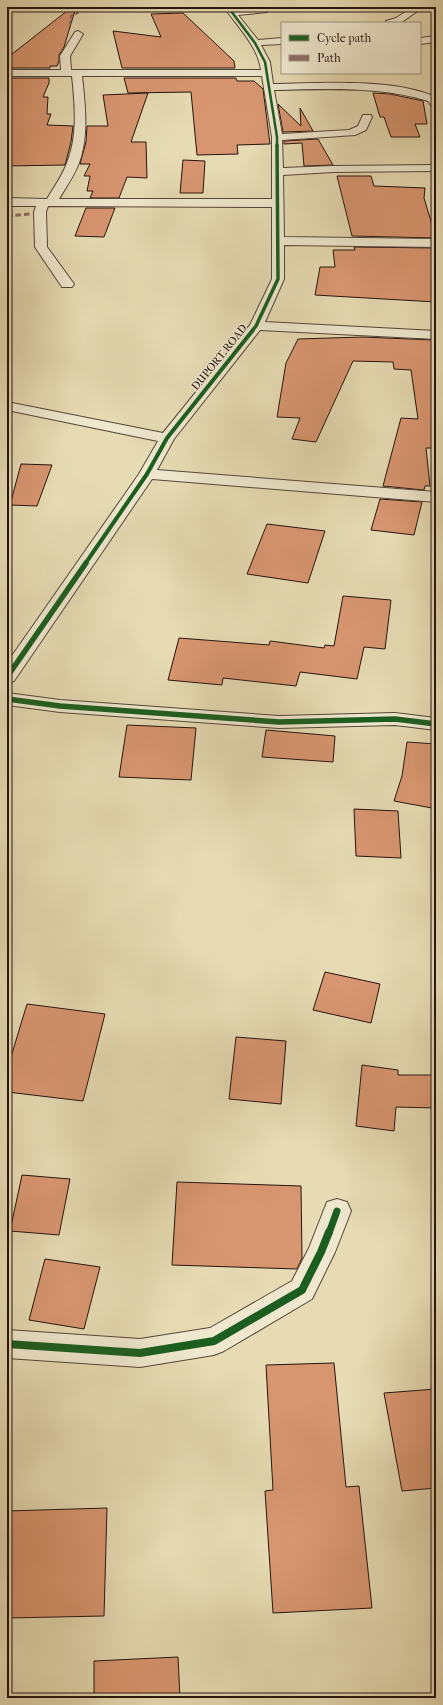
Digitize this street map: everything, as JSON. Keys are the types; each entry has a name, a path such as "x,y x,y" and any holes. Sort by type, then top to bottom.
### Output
{"street":[{"path":"392,22 399,20 418,7"},
{"path":"230,10 268,9"},
{"name":"DUPORT ROAD","path":"7,677 147,474 167,438 256,326 278,279 277,137 268,87 269,66 255,43 230,10"},
{"path":"67,284 41,247 40,212 75,158 79,137 81,106 72,73 65,56 78,34"},
{"path":"255,43 281,41"},
{"path":"7,73 72,73 269,66"},
{"path":"268,87 386,88 416,93 432,99 436,105"},
{"path":"277,137 351,133 362,128 367,117"},
{"path":"278,172 340,168 436,168"},
{"path":"7,202 278,203"},
{"path":"277,241 436,243"},
{"path":"256,326 436,334"},
{"path":"7,406 167,438"},
{"path":"147,474 436,497"},
{"path":"7,699 60,706 279,722 395,720 436,724"},
{"path":"7,1344 140,1353 214,1341 302,1290 321,1252 337,1211"}],"building":[{"path":"72,7 76,7 64,47 59,55 57,66 50,66 50,68 7,68 7,58"},
{"path":"183,13 234,61 235,68 122,68 113,31 161,37 151,14"},
{"path":"7,78 49,78 49,83 43,97 48,97 47,114 51,114 47,125 73,126 71,142 65,165 7,166"},
{"path":"124,78 236,78 237,81 254,81 263,89 270,144 237,145 238,154 197,155 191,92 128,93"},
{"path":"148,93 131,142 146,142 147,178 127,177 119,198 90,198 93,191 87,191 90,176 84,176 90,164 80,164 86,142 87,126 108,126 103,95"},
{"path":"373,93 390,94 423,101 427,124 415,124 420,137 391,137 384,117 380,117"},
{"path":"278,104 301,126 300,108 313,131 283,132"},
{"path":"318,139 333,165 304,166 302,143 284,144 284,141"},
{"path":"183,160 205,161 203,193 180,193"},
{"path":"337,176 371,176 374,186 425,188 424,198 436,238 352,236"},
{"path":"86,208 115,208 104,237 75,236"},
{"path":"354,247 436,248 436,302 315,295 320,267 335,267 333,250 355,250"},
{"path":"363,337 433,340 436,392 436,448 426,448 430,486 425,486 424,490 383,486 401,418 418,419 411,370 394,369 393,362 353,361 316,442 292,439 300,418 277,417 286,363 298,339"},
{"path":"21,464 52,465 37,506 10,505"},
{"path":"380,499 422,502 414,535 371,530"},
{"path":"267,524 325,531 308,583 247,574"},
{"path":"343,596 391,600 385,649 364,647 357,679 300,672 296,686 223,678 222,685 168,680 179,638 269,645 270,641 324,648 325,645 334,646"},
{"path":"127,725 196,728 191,780 119,777"},
{"path":"266,730 335,736 333,762 262,757"},
{"path":"407,742 436,744 436,792 432,808 394,801 402,776"},
{"path":"354,809 398,811 401,858 356,856"},
{"path":"325,972 380,984 371,1023 313,1010"},
{"path":"27,1004 105,1014 83,1101 7,1092 7,1070"},
{"path":"236,1037 286,1041 281,1104 229,1099"},
{"path":"362,1065 398,1070 398,1075 436,1075 436,1108 396,1107 394,1131 356,1126"},
{"path":"22,1175 70,1179 59,1235 10,1231"},
{"path":"177,1182 301,1186 302,1258 297,1269 172,1265"},
{"path":"45,1259 100,1267 84,1329 29,1320"},
{"path":"334,1363 346,1487 359,1486 372,1608 273,1613 265,1491 273,1490 266,1365"},
{"path":"436,1389 436,1488 402,1491 384,1393"},
{"path":"107,1508 104,1616 7,1618 7,1511"},
{"path":"178,1657 180,1698 94,1698 94,1661"}],"marked path":[{"path":"70,25 71,16 82,11"},
{"path":"7,216 30,214"}],"cycle path":[{"path":"7,677 147,474 167,438 256,326 278,279 277,137 265,62 255,43 228,7"},
{"path":"7,699 60,706 279,722 395,719 436,724"},
{"path":"7,1344 140,1353 214,1341 302,1290 321,1252 337,1211"}]}
